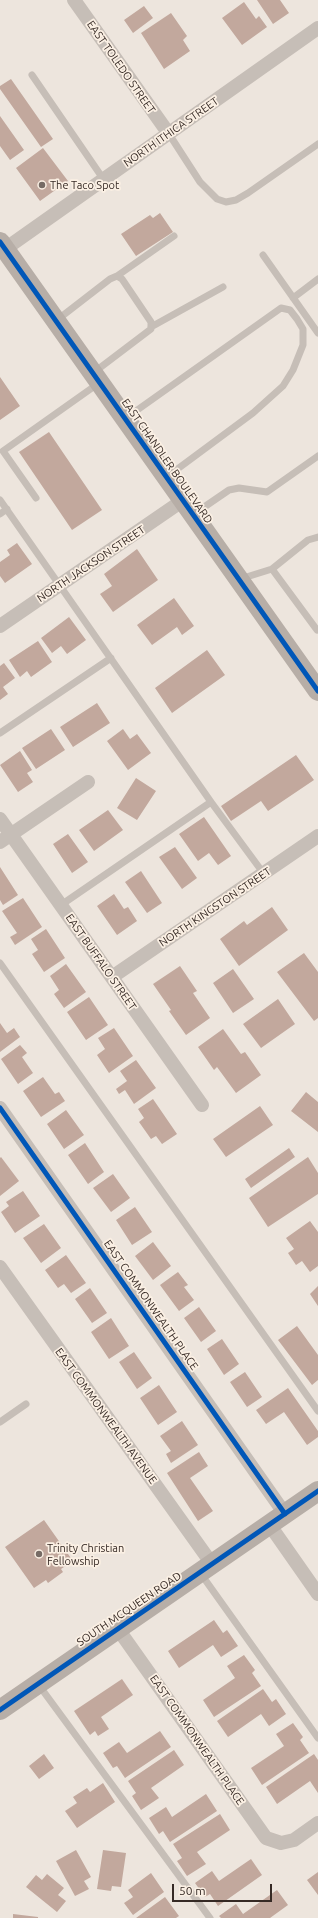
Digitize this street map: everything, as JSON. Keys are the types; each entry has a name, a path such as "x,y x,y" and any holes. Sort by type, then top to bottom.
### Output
{"main road":[{"name":"EAST CHANDLER BOULEVARD","path":"2,246 318,691"},
{"name":"SOUTH MCQUEEN ROAD","path":"0,1710 318,1491"}],"street":[{"name":"EAST TOLEDO STREET","path":"74,0 169,134"},
{"name":"NORTH ITHICA STREET","path":"2,246 104,180 318,28"},
{"name":"NORTH JACKSON STREET","path":"0,626 60,585 187,508"},
{"path":"6,838 88,782"},
{"name":"EAST BUFFALO STREET","path":"0,819 6,838 61,905 202,1105"},
{"name":"NORTH KINGSTON STREET","path":"112,977 318,836"},
{"name":"EAST COMMONWEALTH PLACE","path":"0,1108 277,1519 318,1594"},
{"name":"EAST COMMONWEALTH AVENUE","path":"0,1267 206,1568"},
{"name":"EAST COMMONWEALTH PLACE","path":"118,1629 266,1838 281,1843 294,1840 318,1823"}],"lane":[{"path":"32,75 104,180"},
{"path":"169,134 200,182 217,199 226,202 236,200 248,194 318,144"},
{"path":"55,321 110,280 174,236"},
{"path":"263,255 318,333"},
{"path":"117,276 122,279 151,322 151,327"},
{"path":"293,298 318,279"},
{"path":"36,498 3,451 96,378 151,327 223,287"},
{"path":"124,419 281,308 290,310 297,319 303,329 303,345 293,370 283,386 253,413 166,478"},
{"path":"187,508 229,490 239,488 267,492 318,456"},
{"path":"0,500 211,802 264,874"},
{"path":"0,514 7,509"},
{"path":"238,580 272,569 308,540 318,537"},
{"path":"272,569 318,630"},
{"path":"0,733 111,658"},
{"path":"61,905 211,802"},
{"path":"0,962 318,1411"},
{"path":"0,1422 26,1404"},
{"path":"206,1568 318,1738"},
{"path":"38,1684 210,1918"}],"building":[{"path":"257,0 280,0 289,13 273,24"},
{"path":"244,2 256,19 259,16 267,27 242,45 222,18"},
{"path":"144,6 153,18 133,33 124,20"},
{"path":"171,13 187,36 183,40 190,51 164,69 141,33"},
{"path":"11,79 53,139 41,147 0,89 0,86"},
{"path":"0,116 24,150 10,160 0,146"},
{"path":"43,148 68,181 40,201 16,168"},
{"path":"160,213 173,232 136,256 121,234 150,215 153,218"},
{"path":"0,377 20,406 0,420"},
{"path":"49,432 102,510 72,530 19,452"},
{"path":"17,543 32,564 5,583 0,576 0,562 10,555 7,550"},
{"path":"137,549 158,580 113,612 100,594 112,586 104,574"},
{"path":"174,598 194,626 182,635 177,627 152,645 137,625"},
{"path":"69,617 86,640 67,654 61,646 52,653 41,638"},
{"path":"38,641 52,662 31,677 27,671 20,677 9,660"},
{"path":"207,650 225,675 172,713 155,688"},
{"path":"4,663 15,678 3,687 8,694 0,700 0,666"},
{"path":"97,703 110,723 73,747 60,727"},
{"path":"51,729 65,750 36,769 22,748"},
{"path":"123,729 130,739 137,734 151,753 128,770 107,741"},
{"path":"20,751 32,770 27,773 33,782 18,792 0,765"},
{"path":"296,755 314,780 268,811 261,801 231,821 221,806"},
{"path":"136,778 156,791 137,820 117,808"},
{"path":"108,810 123,830 94,851 79,830"},
{"path":"204,817 231,856 218,865 209,853 198,861 179,834"},
{"path":"68,834 88,862 72,873 53,844"},
{"path":"175,847 197,878 182,889 159,857"},
{"path":"0,867 18,895 3,905 0,900"},
{"path":"141,871 162,903 147,913 125,882"},
{"path":"114,894 124,909 128,907 137,921 117,935 97,906"},
{"path":"23,898 42,927 15,945 10,937 17,933 2,911"},
{"path":"272,907 288,930 239,966 220,939 244,921 247,925"},
{"path":"46,929 65,958 44,972 32,954 38,950 31,939"},
{"path":"304,953 318,972 318,1018 314,1021 277,972"},
{"path":"66,964 86,992 64,1008 54,994 59,990 50,976"},
{"path":"180,966 197,991 193,993 210,1018 186,1035 169,1011 171,1010 153,984"},
{"path":"233,969 254,999 233,1013 213,983"},
{"path":"89,997 108,1025 86,1040 67,1012"},
{"path":"278,999 295,1024 261,1048 243,1024"},
{"path":"0,1023 7,1033 14,1028 20,1037 0,1052"},
{"path":"114,1028 133,1056 109,1073 97,1055 105,1049 98,1038"},
{"path":"223,1029 241,1054 245,1052 261,1075 236,1093 217,1067 214,1070 198,1047"},
{"path":"20,1045 27,1053 22,1057 33,1073 18,1084 1,1059"},
{"path":"136,1060 156,1088 134,1104 125,1090 119,1094 116,1089 127,1081 120,1071"},
{"path":"43,1077 55,1094 59,1092 65,1101 41,1117 23,1091"},
{"path":"306,1092 318,1102 318,1132 291,1111"},
{"path":"153,1099 177,1134 162,1144 156,1136 151,1139 139,1122 144,1118 138,1109"},
{"path":"260,1106 273,1125 226,1157 213,1139"},
{"path":"66,1110 84,1135 64,1149 47,1124"},
{"path":"85,1143 104,1172 88,1184 68,1155"},
{"path":"289,1148 295,1157 251,1188 245,1179"},
{"path":"1,1157 19,1181 0,1196 0,1158"},
{"path":"308,1157 318,1173 318,1194 268,1227 249,1198"},
{"path":"113,1174 130,1198 111,1212 93,1188"},
{"path":"23,1191 40,1216 15,1233 1,1212 9,1206 6,1202"},
{"path":"135,1207 152,1232 132,1245 116,1220"},
{"path":"310,1221 318,1232 318,1266 310,1272 302,1261 296,1265 288,1253 294,1249 286,1238"},
{"path":"44,1224 61,1248 41,1263 23,1238"},
{"path":"153,1242 171,1266 153,1280 135,1256"},
{"path":"66,1255 86,1283 71,1293 64,1284 58,1288 45,1270"},
{"path":"178,1272 188,1285 184,1287 194,1300 179,1311 160,1285"},
{"path":"318,1286 318,1306 310,1294"},
{"path":"90,1288 107,1313 92,1323 75,1299"},
{"path":"199,1307 216,1331 201,1342 184,1318"},
{"path":"111,1318 129,1346 109,1359 91,1332"},
{"path":"297,1326 318,1355 318,1380 312,1385 278,1340"},
{"path":"222,1339 239,1364 224,1375 207,1349"},
{"path":"134,1352 152,1378 137,1389 119,1362"},
{"path":"245,1372 262,1397 247,1407 230,1382"},
{"path":"159,1385 177,1412 158,1425 140,1398"},
{"path":"288,1388 318,1431 318,1437 307,1445 284,1412 266,1424 256,1410"},
{"path":"182,1421 198,1445 171,1463 166,1454 171,1451 160,1436"},
{"path":"199,1452 208,1466 190,1478 213,1511 198,1521 167,1473"},
{"name":"Trinity Christian Fellowship","path":"44,1520 73,1561 61,1569 63,1572 48,1583 46,1580 34,1588 5,1547"},
{"path":"214,1620 223,1633 227,1630 238,1646 221,1657 213,1645 179,1668 168,1651"},
{"path":"244,1655 255,1670 252,1673 261,1686 214,1717 203,1700 235,1678 227,1666"},
{"path":"122,1679 133,1695 101,1717 109,1729 98,1736 95,1731 90,1735 74,1711"},
{"path":"263,1689 272,1702 276,1699 286,1714 269,1726 261,1714 228,1737 217,1721"},
{"path":"293,1723 303,1737 300,1740 309,1753 262,1785 251,1768 284,1746 276,1734"},
{"path":"160,1731 171,1747 125,1778 117,1766 113,1768 103,1753 119,1742 127,1753"},
{"path":"174,1750 184,1765 151,1788 159,1798 141,1810 132,1796 136,1793 128,1781"},
{"path":"44,1754 54,1768 39,1779 29,1766"},
{"path":"314,1754 318,1760 318,1793 310,1781 277,1804 266,1787"},
{"path":"103,1783 115,1802 77,1828 65,1811 77,1803 73,1797 87,1788 90,1792"},
{"path":"206,1794 217,1811 170,1842 163,1831 159,1834 149,1818 166,1807 172,1817"},
{"path":"220,1814 230,1830 197,1852 206,1864 187,1876 177,1861 182,1858 173,1844"},
{"path":"76,1850 91,1877 84,1881 89,1889 75,1896 56,1861"},
{"path":"103,1850 126,1853 121,1887 112,1886 111,1891 97,1889"},
{"path":"251,1859 262,1875 218,1906 210,1894 205,1897 195,1883 212,1871 219,1881"},
{"path":"318,1872 318,1895 307,1880"},
{"path":"151,1873 164,1892 133,1915 124,1903 133,1897 128,1890"},
{"path":"47,1874 64,1888 58,1895 66,1901 57,1912 26,1887 36,1875 42,1880"},
{"path":"277,1890 288,1905 270,1918 221,1918 219,1916 236,1904 243,1914"},
{"path":"165,1897 179,1916 176,1918 136,1918"},
{"path":"13,1914 38,1917 38,1918 13,1918"}],"cycle path":[{"path":"0,242 318,691"},
{"path":"0,1108 285,1514"},
{"path":"0,1710 318,1491"}],"place":[{"name":"The Taco Spot","path":"42,185"},
{"name":"Trinity Christian Fellowship","path":"39,1554"}]}
